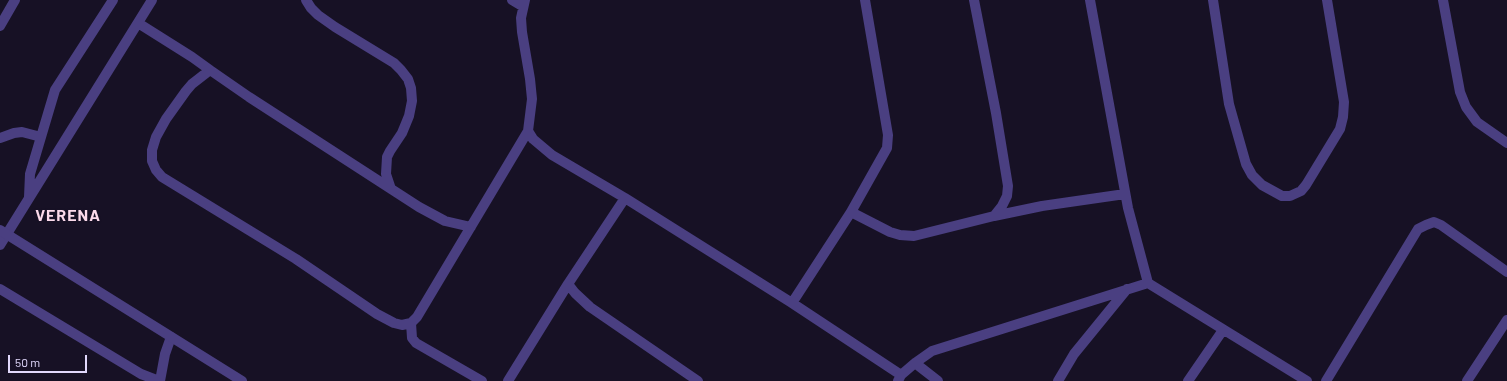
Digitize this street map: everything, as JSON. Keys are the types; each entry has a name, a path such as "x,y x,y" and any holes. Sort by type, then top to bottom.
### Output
{"street":[{"path":"0,26 15,0"},
{"path":"29,198 30,174 55,90 113,0"},
{"path":"0,245 3,232 29,198 152,0"},
{"path":"306,0 310,8 318,15 394,63 408,79 411,88 412,101 409,116 402,133 387,157 386,174 391,189"},
{"path":"210,70 192,84 186,91 166,119 156,137 152,150 152,161 156,170 162,176 296,259 377,314 394,323 402,325 411,323 417,318 528,131 532,99 522,32 521,18 524,3 512,0"},
{"path":"792,303 851,212 887,148 888,135 864,0"},
{"path":"974,0 996,113 1008,186 1005,201 994,216"},
{"path":"1090,0 1125,194 1148,283 1307,381"},
{"path":"1214,0 1229,104 1246,164 1252,175 1262,185 1282,196 1290,196 1301,191 1306,185 1340,129 1343,118 1344,102 1327,0"},
{"path":"1443,0 1460,92 1466,107 1477,122 1507,143"},
{"path":"138,23 419,207 445,221 471,227"},
{"path":"528,131 533,139 552,155 625,198 792,303 900,378 915,363 932,351 1148,283"},
{"path":"0,138 22,132 41,137"},
{"path":"851,212 890,232 900,235 914,236 994,216 1042,206 1125,194"},
{"path":"508,381 568,284 625,198"},
{"path":"1326,381 1418,229 1426,224 1434,222 1442,225 1507,272"},
{"path":"3,232 242,381"},
{"path":"568,284 590,307 698,381"},
{"path":"0,288 142,374 160,381 165,354 171,337"},
{"path":"1058,381 1074,354 1127,289"},
{"path":"1467,381 1507,320"},
{"path":"411,323 412,338 416,343 482,381"},
{"path":"1188,381 1223,330"},
{"path":"915,363 938,381"}],"district":[{"name":"VERENA","path":"68,216"}]}
